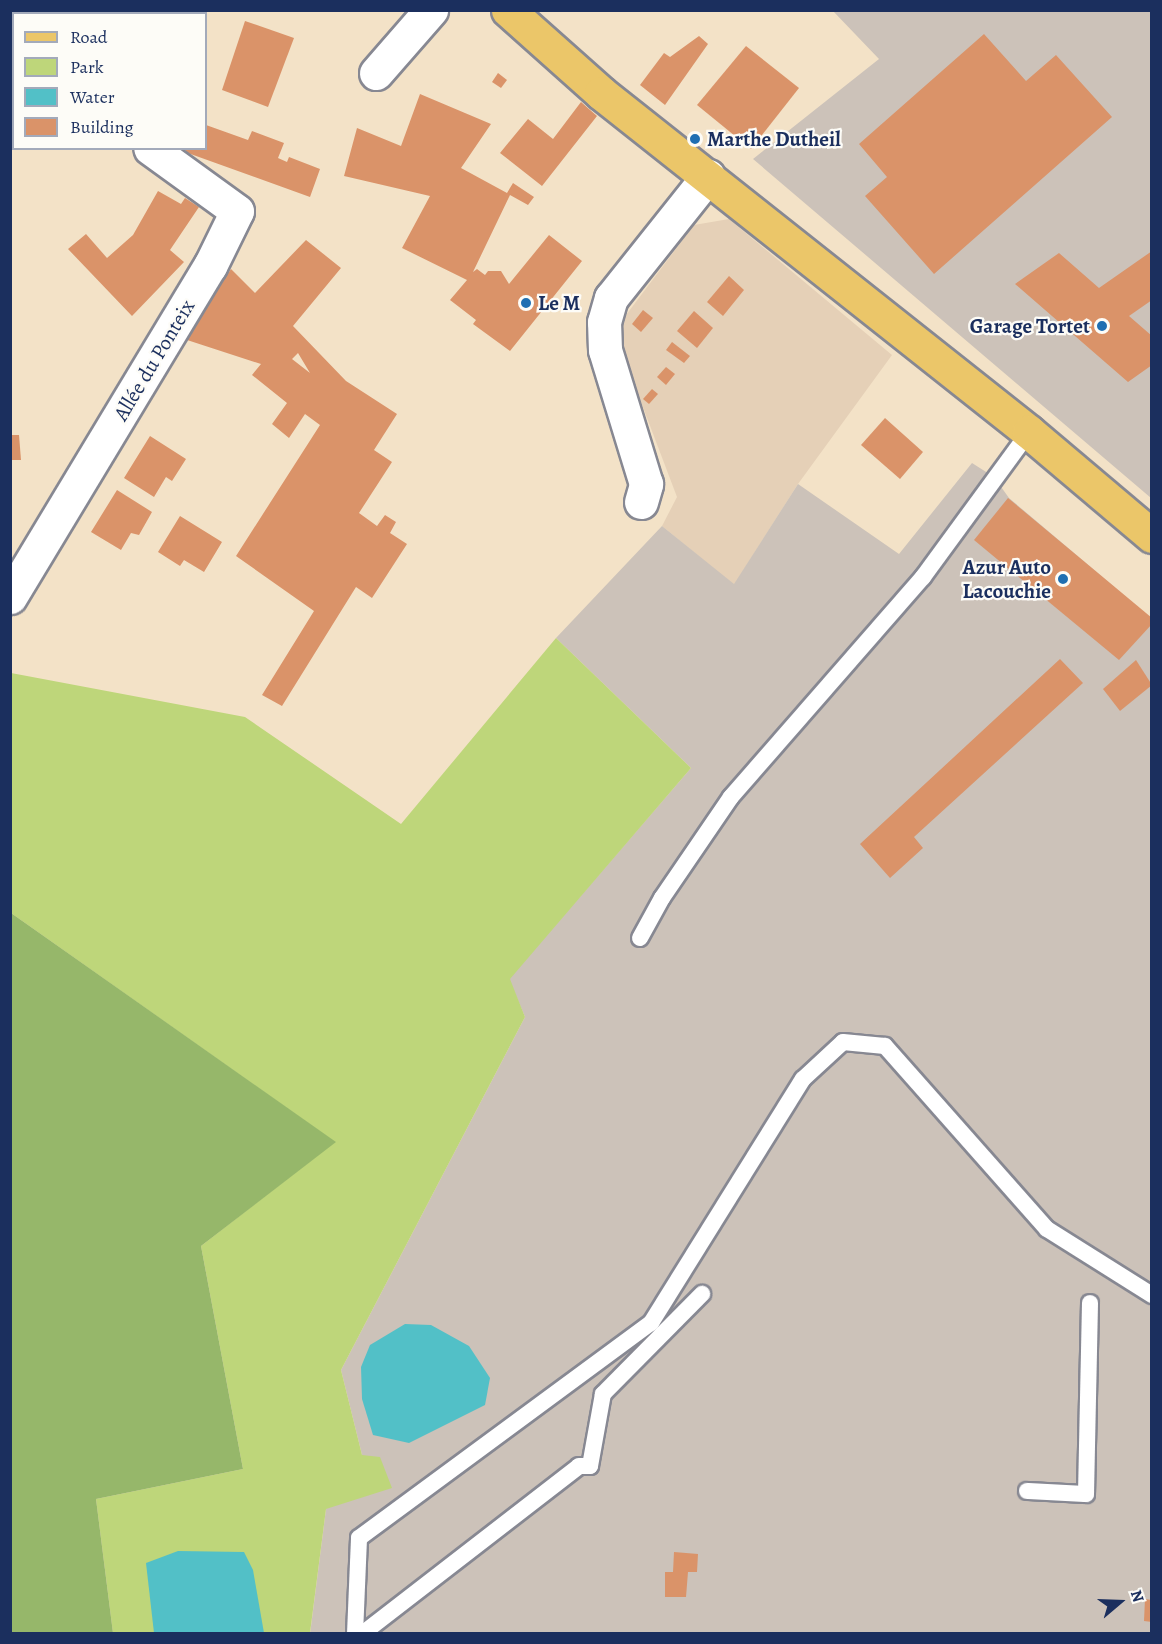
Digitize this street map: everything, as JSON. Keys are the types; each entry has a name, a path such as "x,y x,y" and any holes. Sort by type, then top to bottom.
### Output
{"main road":[{"path":"508,10 601,93 1029,432 1152,536"}],"street":[{"path":"376,73 431,10"},
{"name":"Allée du Ponteix","path":"10,597 210,266 237,211 153,150"},
{"path":"641,502 646,484 605,350 604,322 611,298 708,176"}],"lane":[{"path":"640,938 662,898 731,797 923,577 1029,432"},
{"path":"355,1634 359,1539 651,1323 803,1079 843,1042 885,1046 1047,1229 1152,1295"},
{"path":"362,1634 579,1466 590,1466 603,1394 702,1294"},
{"path":"1027,1491 1086,1494 1090,1303"}],"shaded area":[{"path":"11,10 154,11 12,12 12,55"},
{"path":"833,11 1151,11 1151,498 753,159 879,59"},
{"path":"729,219 892,355 798,484 734,585 662,526 677,497 622,352 623,319 694,225"},
{"path":"972,463 994,477 1009,498 1151,618 1151,1633 310,1634 326,1509 362,1455 341,1370 525,1017 509,979 691,768 556,638 662,526 734,584 798,484 899,554"}],"green space":[{"path":"556,638 691,768 510,979 525,1017 341,1370 362,1455 380,1457 392,1488 326,1509 310,1633 113,1633 96,1499 243,1469 201,1246 335,1142 11,913 11,673 245,717 401,824"},
{"path":"11,913 336,1142 201,1246 243,1469 96,1499 113,1633 11,1633"}],"water":[{"path":"405,1324 431,1325 469,1346 490,1378 485,1405 409,1443 373,1435 362,1399 361,1367 370,1345"},
{"path":"178,1551 244,1552 253,1570 264,1633 154,1633 146,1563"}],"building":[{"path":"245,21 294,38 268,107 222,90"},
{"path":"984,34 1026,81 1056,55 1112,117 934,274 865,196 887,177 859,144"},
{"path":"699,36 708,44 665,105 640,85 664,53 670,57"},
{"path":"746,46 799,88 751,149 697,105"},
{"path":"498,73 507,80 501,88 492,82"},
{"path":"420,94 491,124 461,168 507,193 513,183 534,197 528,205 510,195 473,272 477,269 485,275 488,271 501,271 509,284 549,235 582,261 510,351 473,324 476,320 450,300 467,280 402,248 430,196 344,176 357,128 401,146"},
{"path":"581,102 597,116 542,186 500,153 528,119 553,139"},
{"path":"207,125 248,140 252,131 284,143 278,158 287,162 289,157 320,169 310,197 185,152 186,150 207,150"},
{"path":"158,191 181,204 185,198 199,207 170,250 184,262 132,316 68,249 86,234 107,258 133,235"},
{"path":"306,240 341,268 293,326 346,381 397,414 374,450 392,462 359,513 377,526 385,515 396,522 390,533 407,544 372,598 356,587 282,706 262,695 314,611 236,556 320,425 305,414 289,438 272,424 287,403 252,375 261,364 184,339 231,269 255,293","holes":["298,353 310,373 292,359"]},
{"name":"Garage Tortet","path":"1152,251 1152,300 1129,316 1152,336 1152,365 1128,382 1015,284 1059,253 1099,288"},
{"path":"729,276 744,290 723,316 707,302"},
{"path":"643,310 653,318 641,332 632,324"},
{"path":"694,311 713,328 697,348 677,331"},
{"path":"672,342 690,356 684,363 666,350"},
{"path":"666,367 675,374 666,385 657,377"},
{"path":"652,389 658,394 649,404 643,399"},
{"path":"885,418 923,452 900,479 861,445"},
{"path":"10,435 19,435 21,460 10,460"},
{"path":"150,436 186,459 172,481 166,477 154,497 124,478"},
{"path":"117,490 152,512 139,535 131,533 121,550 91,532"},
{"name":"Azur Auto Lacouchie","path":"1008,498 1152,618 1152,624 1119,660 974,540"},
{"path":"180,516 222,542 204,572 184,560 180,566 158,552"},
{"path":"1060,659 1083,683 914,837 923,848 890,878 860,844"},
{"path":"1136,660 1152,685 1120,711 1103,689"},
{"path":"674,1552 698,1554 697,1572 688,1572 686,1597 665,1597 665,1572 673,1572"},
{"path":"1145,1599 1152,1600 1152,1622 1144,1621"}],"place":[{"name":"Marthe Dutheil","path":"695,139"},
{"name":"Le M","path":"526,303"},
{"name":"Garage Tortet","path":"1102,326"},
{"name":"Azur Auto Lacouchie","path":"1063,579"}]}
